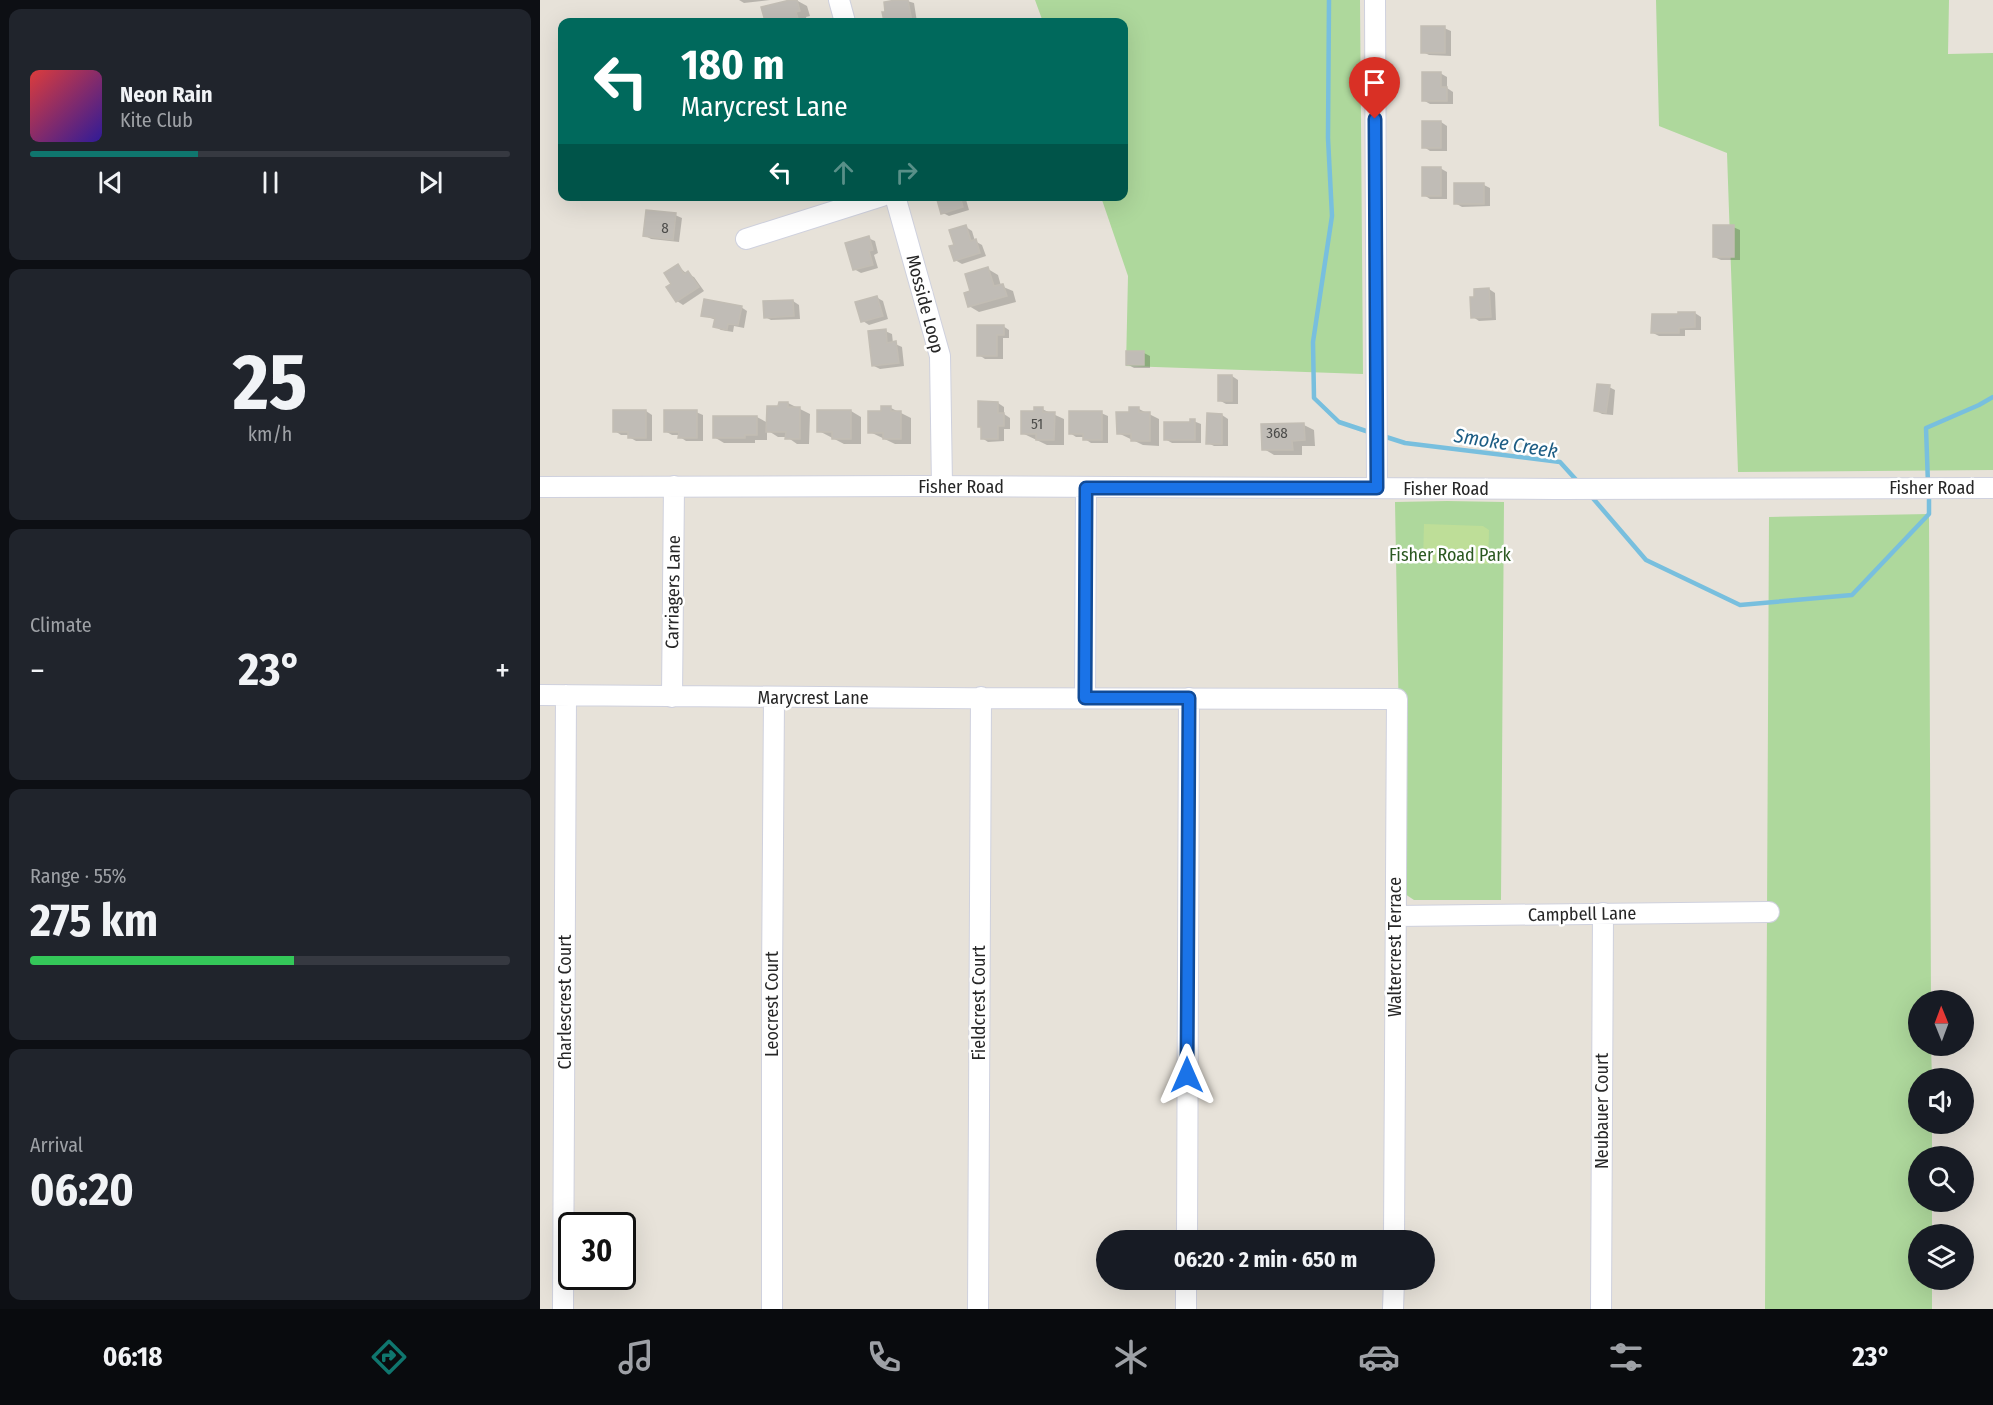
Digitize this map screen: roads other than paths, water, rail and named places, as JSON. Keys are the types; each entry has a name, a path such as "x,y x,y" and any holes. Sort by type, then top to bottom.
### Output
{"street":[{"path":"839,0 844,18"},
{"path":"1375,0 1377,488"},
{"path":"746,239 866,201"},
{"name":"Mosside Loop","path":"897,201 940,356 942,486"},
{"name":"Carriagers Lane","path":"672,697 675,486"},
{"name":"Fisher Road","path":"540,487 1993,488"},
{"path":"1085,698 1086,488"},
{"name":"Marycrest Lane","path":"540,695 774,698 1352,698"},
{"name":"Charlescrest Court","path":"563,1309 566,695"},
{"name":"Fieldcrest Court","path":"978,1309 981,697"},
{"name":"Leocrest Court","path":"772,1309 774,698"},
{"path":"1186,1230 1189,698"},
{"name":"Waltercrest Terrace","path":"1352,698 1397,699 1394,1230"},
{"name":"Campbell Lane","path":"1395,916 1769,912"},
{"name":"Neubauer Court","path":"1601,1309 1603,913"},
{"path":"1186,1290 1186,1309"},
{"path":"1393,1309 1394,1290"}],"waterway":[{"name":"Smoke Creek","path":"1329,0 1328,138 1332,216 1313,342 1314,398 1339,422 1372,433"},
{"name":"Smoke Creek","path":"1928,484 1926,428 1993,397"},
{"name":"Smoke Creek","path":"1383,436 1405,443 1560,462 1579,483"},
{"name":"Smoke Creek","path":"1591,496 1646,560 1740,605 1852,595 1929,514 1929,492"}],"park label":[{"name":"Fisher Road Park","path":"1450,555"}]}
